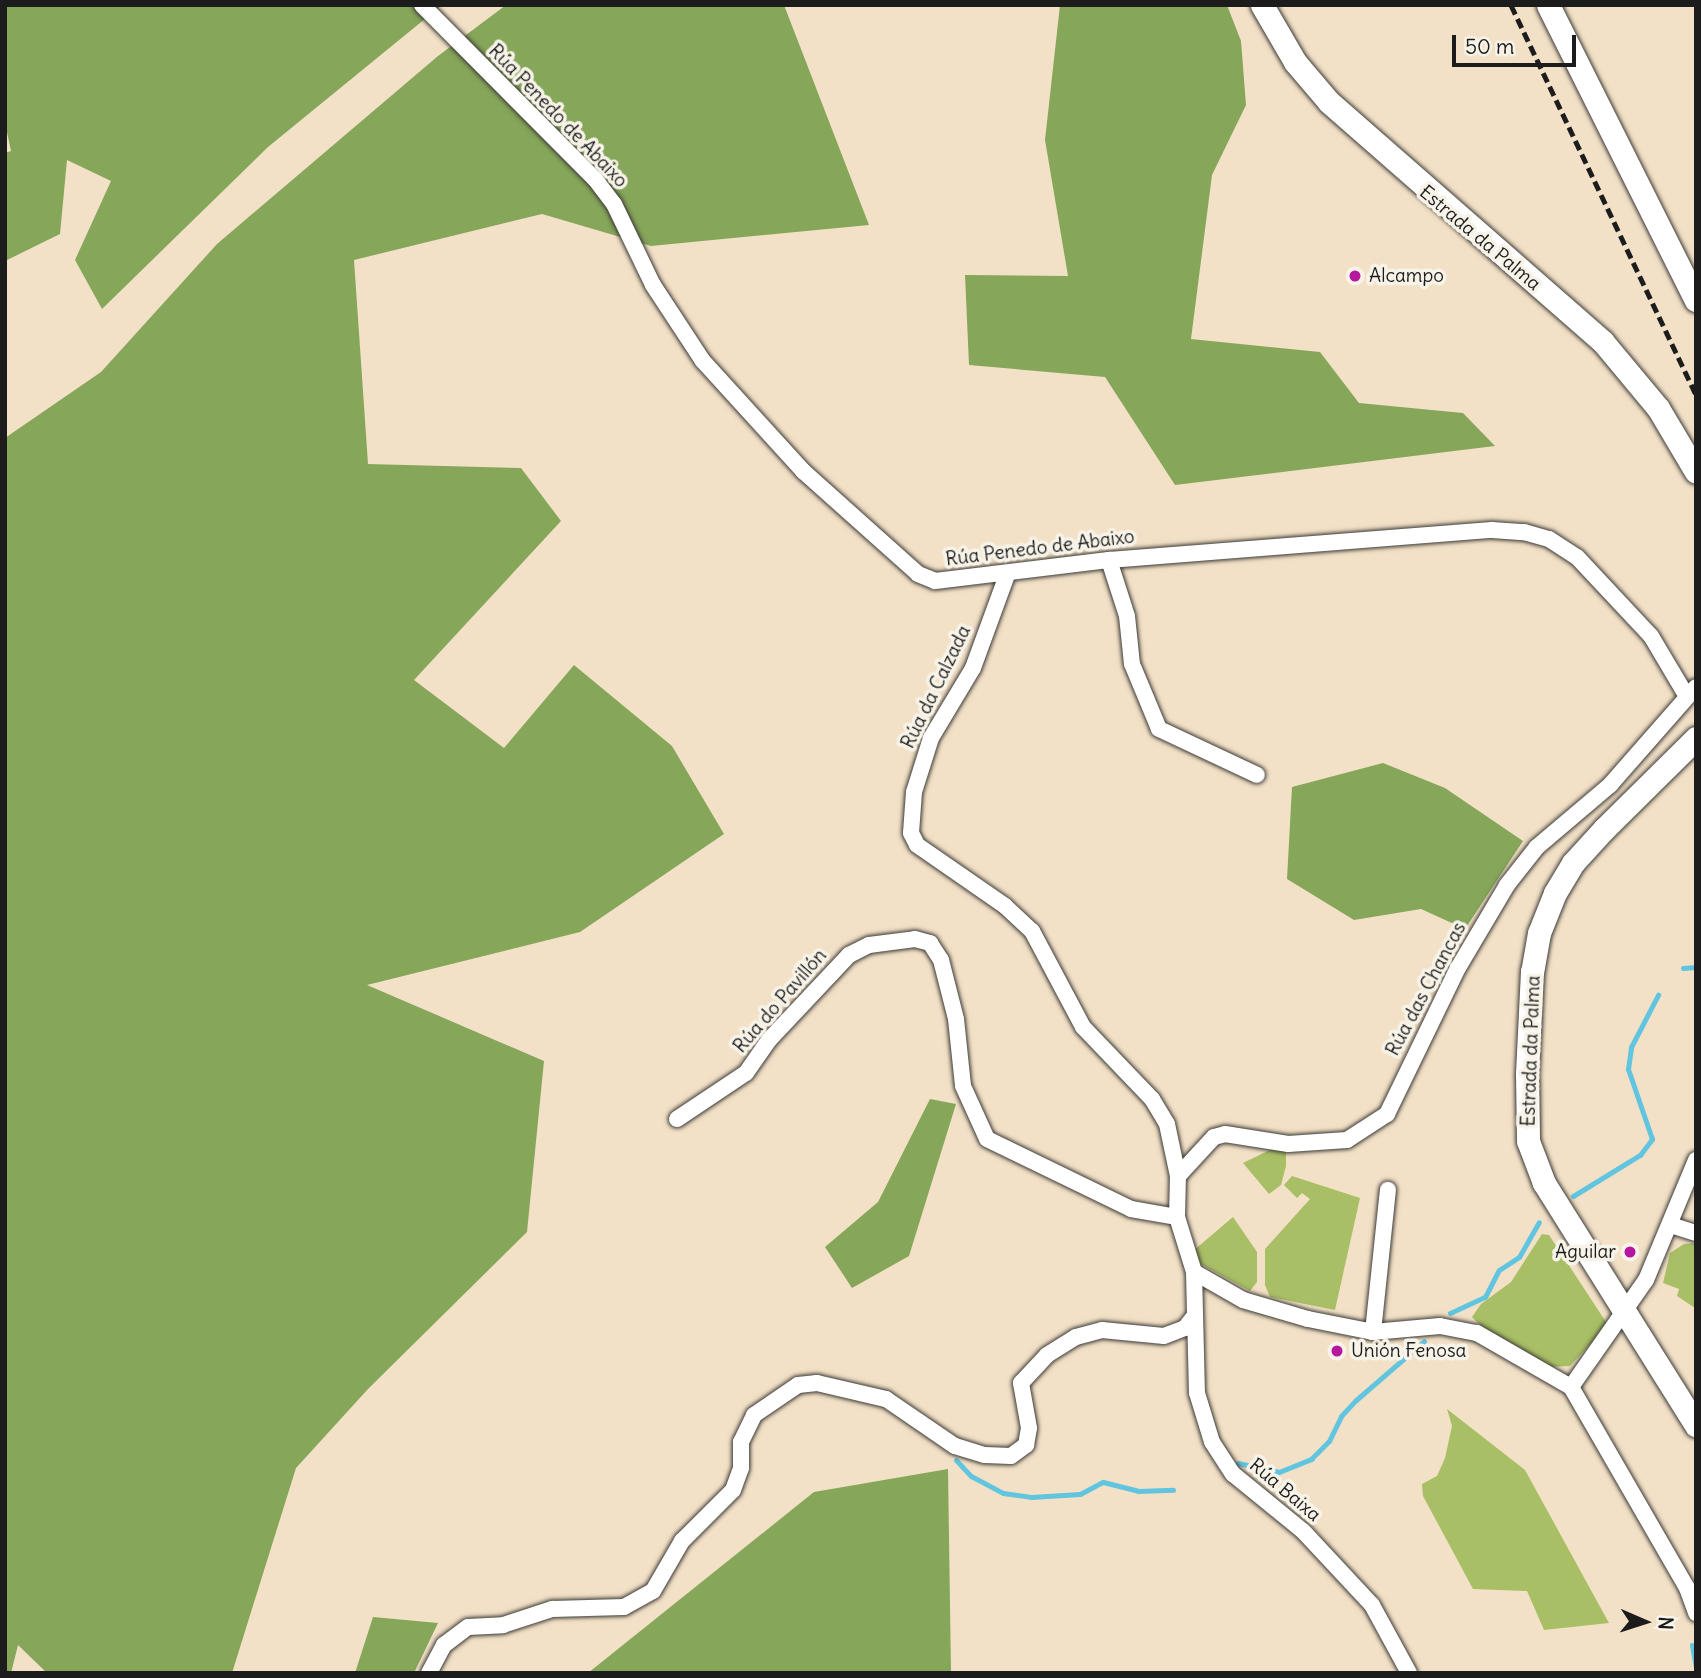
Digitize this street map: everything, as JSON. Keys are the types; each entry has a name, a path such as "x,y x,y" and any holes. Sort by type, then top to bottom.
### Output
{"street":[{"name":"Rúa Penedo de Abaixo","path":"422,5 595,179 614,204 683,336 803,471 918,574 934,582 1007,575 1109,560 1492,530 1524,532 1557,542 1577,557 1651,636 1691,691"},
{"name":"Estrada da Palma","path":"1262,5 1295,62 1329,102 1603,342 1658,408 1696,472"},
{"path":"1548,5 1696,300"},
{"path":"1109,560 1127,616 1132,664 1159,729 1257,775"},
{"name":"Rúa da Calzada","path":"1007,575 973,668 931,738 912,802 911,833 918,845 1005,906 1032,931 1083,1027 1152,1099 1167,1124 1178,1176"},
{"name":"Rúa das Chancas","path":"1178,1176 1214,1138 1225,1134 1288,1144 1347,1140 1387,1114 1458,968 1507,885 1537,847 1610,785 1691,691"},
{"name":"Estrada da Palma","path":"1696,738 1573,863 1539,933 1529,1002 1528,1141 1534,1163 1558,1206 1623,1315 1696,1425"},
{"name":"Rúa do Pavillón","path":"677,1119 746,1073 769,1041 849,955 869,945 915,939 930,943 940,960 956,1019 960,1077 987,1139 1131,1209 1177,1217"},
{"path":"1571,1387 1646,1280 1696,1160"},
{"path":"1177,1217 1178,1176"},
{"path":"1373,1332 1388,1190"},
{"name":"Rúa Baixa","path":"1177,1217 1194,1272 1197,1392 1212,1442 1233,1474 1303,1531 1372,1605 1409,1673"},
{"path":"1671,1225 1696,1233"},
{"path":"1194,1272 1243,1300 1373,1332 1440,1326 1477,1333 1571,1387 1687,1588 1696,1613"},
{"path":"429,1673 444,1645 468,1627 503,1625 552,1609 624,1607 653,1591 682,1541 733,1490 741,1468 741,1442 754,1415 798,1385 828,1385 886,1399 955,1446 985,1455 1012,1456 1021,1452 1027,1437 1021,1383 1047,1355 1076,1337 1101,1330 1164,1336 1185,1328 1195,1315"}],"green space":[{"path":"5,5 442,5 268,147 102,309 75,260 111,181 67,160 60,234 5,261 5,153 11,151 5,123"},
{"path":"506,5 784,5 869,225 651,246 542,214 354,260 368,464 521,468 561,521 414,680 504,748 574,665 672,746 724,834 580,932 367,985 544,1061 527,1232 368,1389 296,1468 232,1673 47,1673 18,1645 11,1673 5,1673 5,438 101,372 217,244 438,56"},
{"path":"1060,5 1227,5 1241,41 1246,105 1212,175 1191,339 1320,352 1359,403 1463,413 1495,446 1175,485 1105,377 969,365 965,275 1068,276 1045,140"},
{"path":"1383,763 1445,788 1523,841 1465,929 1421,909 1354,920 1287,879 1292,787"},
{"path":"930,1099 956,1104 909,1256 852,1288 825,1247 878,1202"},
{"path":"1274,1148 1286,1149 1286,1166 1281,1185 1269,1194 1243,1163"},
{"path":"1292,1176 1360,1198 1335,1310 1270,1297 1265,1285 1265,1249 1310,1199 1302,1193 1297,1198 1284,1185"},
{"path":"1233,1217 1257,1252 1257,1282 1250,1291 1201,1264 1193,1251"},
{"path":"1542,1234 1549,1235 1608,1325 1570,1366 1552,1367 1485,1330 1472,1317 1481,1304 1511,1282"},
{"path":"1696,1243 1695,1308 1677,1296 1679,1289 1663,1283 1670,1253 1684,1244"},
{"path":"1447,1409 1525,1470 1609,1623 1544,1630 1527,1591 1473,1589 1423,1496 1422,1484 1437,1476 1445,1458 1452,1426"},
{"path":"948,1469 951,1673 588,1673 814,1492"},
{"path":"373,1617 438,1623 414,1673 355,1673"}],"waterway":[{"path":"1683,968 1696,967"},
{"path":"1573,1196 1640,1155 1652,1139 1628,1069 1631,1047 1658,995"},
{"path":"1450,1313 1485,1297 1499,1270 1519,1257 1539,1222"},
{"path":"1238,1463 1279,1472 1311,1459 1329,1441 1341,1416 1356,1400 1424,1341"},
{"path":"956,1460 971,1476 1003,1493 1031,1497 1080,1494 1103,1482 1138,1491 1173,1490"},
{"path":"1692,1645 1696,1668"}],"railway":[{"path":"1511,5 1696,395"}],"place":[{"name":"Alcampo","path":"1355,276"},
{"name":"Aguilar","path":"1630,1252"},
{"name":"Unión Fenosa","path":"1337,1351"}]}
